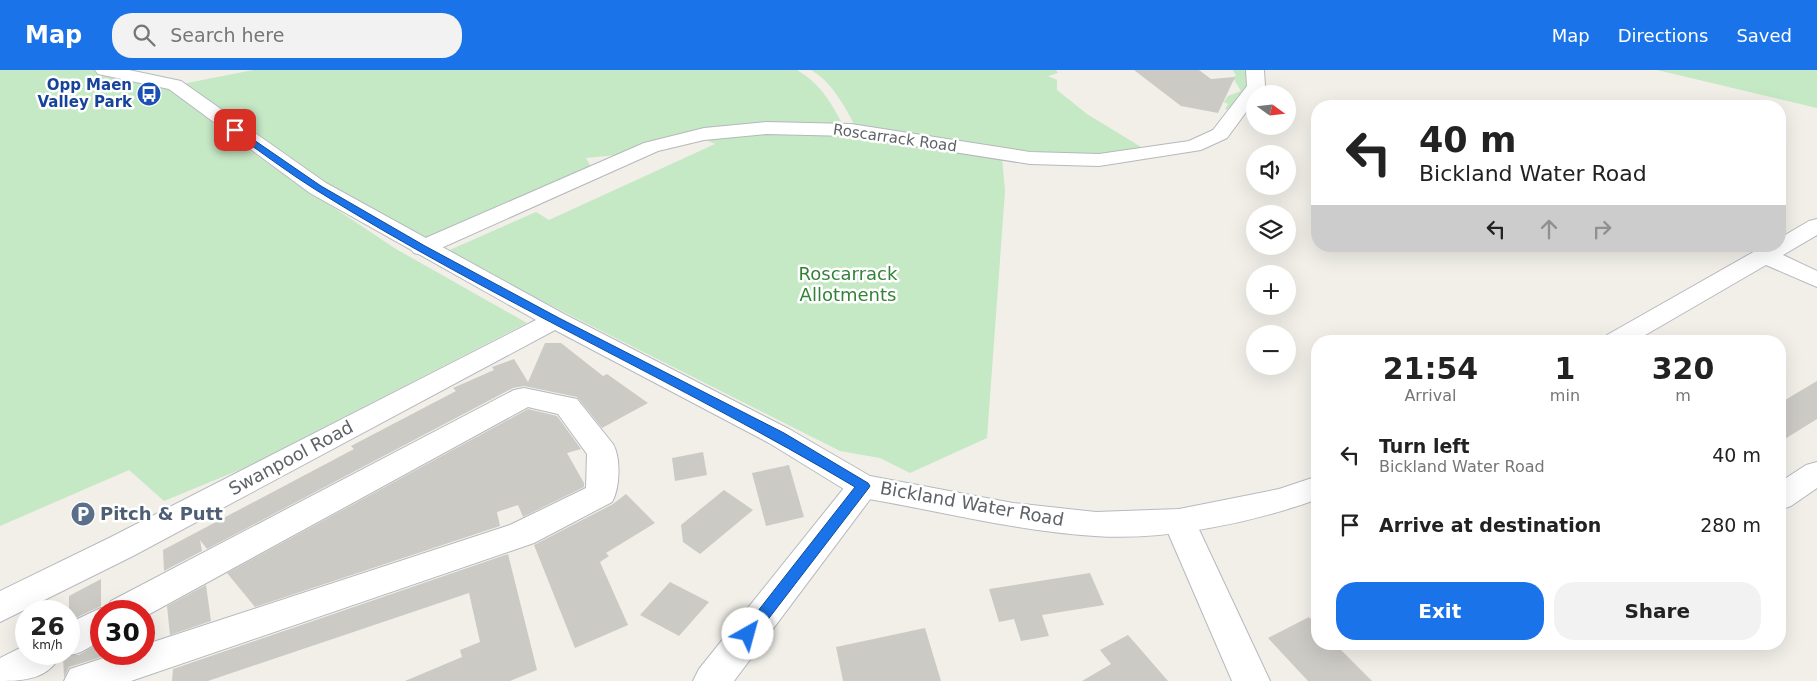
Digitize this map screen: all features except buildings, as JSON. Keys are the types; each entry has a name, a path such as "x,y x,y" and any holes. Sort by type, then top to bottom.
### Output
{"street":[{"name":"Bickland Water Road","path":"104,70 175,85 318,188 422,248 555,320 779,436 863,486 944,500 1013,515 1096,524 1179,521 1282,500 1311,490"},
{"name":"Roscarrack Road","path":"422,248 651,147 704,134 766,128 850,130 1030,158 1099,160 1194,146 1220,134 1256,86 1254,70"},
{"path":"1786,244 1817,226"},
{"path":"1626,335 1771,252"},
{"path":"1764,256 1817,280"},
{"name":"Swanpool Road","path":"0,607 120,547 555,320"},
{"path":"144,600 524,397 567,406 602,452 601,494 522,534 155,657"},
{"path":"1786,494 1817,473"},
{"path":"712,681 863,486"},
{"path":"1179,521 1250,681"},
{"path":"0,677 22,665"},
{"path":"82,681 130,665"}],"green space":[{"path":"0,70 104,70 175,85 179,94 221,130 277,170 396,249 527,323 244,468 164,501 129,470 0,526"},
{"path":"253,70 797,70 819,88 844,127 765,125 617,155 586,158 592,169 425,243 322,186 177,85"},
{"path":"811,70 1056,70 1058,73 1048,76 1057,80 1057,90 1087,114 1146,150 1095,157 1031,154 855,126 842,102 831,87"},
{"path":"1250,70 1252,85 1246,85 1246,94 1233,111 1225,109 1228,104 1224,102 1228,96 1241,91 1233,78 1236,75 1233,71"},
{"path":"1657,70 1817,70 1817,108"},
{"name":"Roscarrack Allotments","path":"764,132 850,133 1002,157 1005,191 987,438 910,473 880,458 840,451 445,252 536,212 549,220 715,144 700,137"}],"place":[{"name":"Opp Maen Valley Park","path":"149,94"},
{"name":"Pitch & Putt","path":"83,514"}],"route":[{"path":"235,130 318,188 422,248 555,320 779,436 863,486 748,634"}]}
